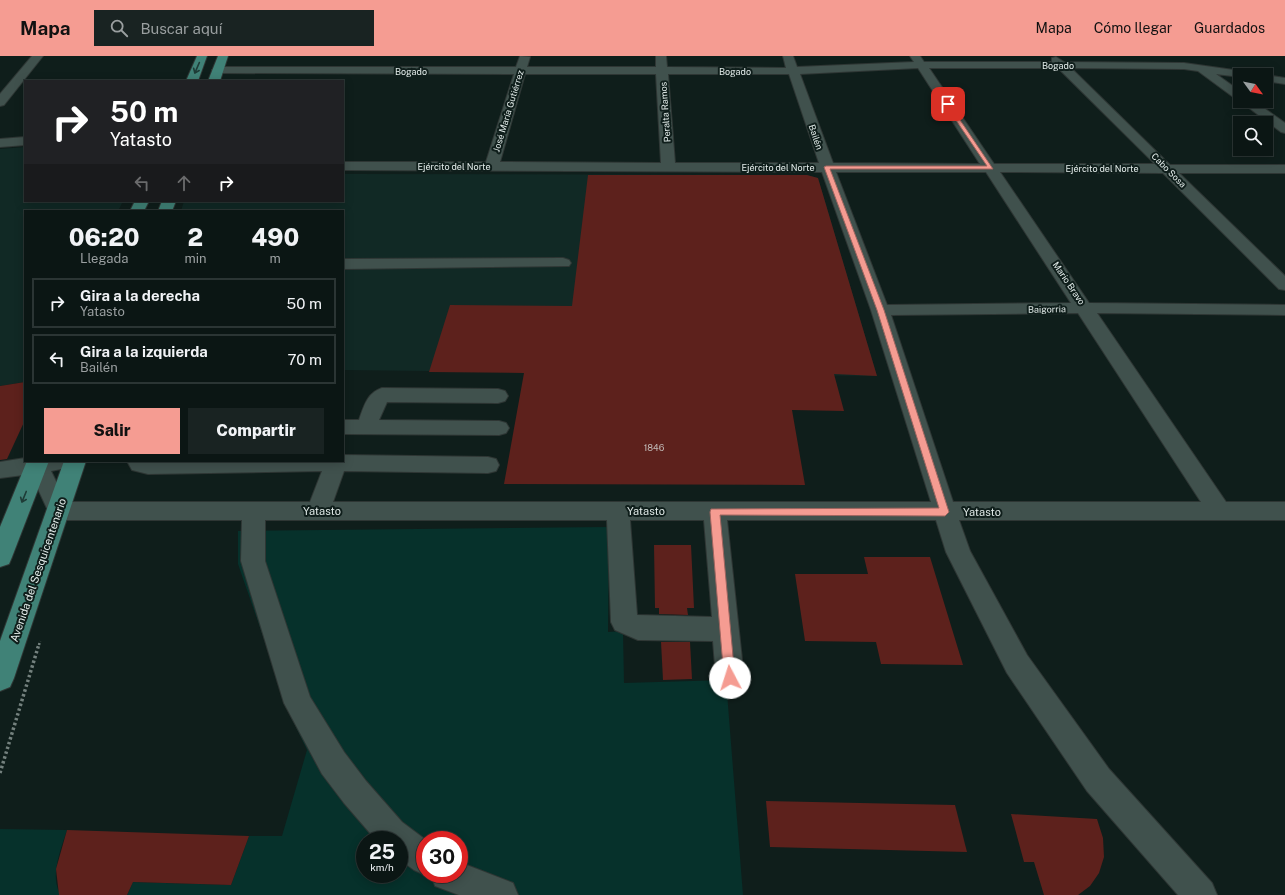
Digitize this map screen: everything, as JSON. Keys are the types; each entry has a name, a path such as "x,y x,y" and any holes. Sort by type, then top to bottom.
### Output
{"main road":[{"path":"192,80 202,56"},
{"path":"214,80 223,56"},
{"name":"Avenida del Sesquicentenario","path":"0,678 75,462"},
{"path":"0,557 38,463"}],"street":[{"path":"0,102 38,56"},
{"name":"José María Gutiérrez","path":"492,166 525,56"},
{"name":"Peralta Ramos","path":"661,56 668,167"},
{"name":"Bailén","path":"788,56 826,167 880,310 958,552 1017,664 1098,780 1200,895"},
{"path":"1186,56 1233,91"},
{"path":"340,80 354,61"},
{"name":"Bogado","path":"218,70 794,71 918,61 1057,61 1200,67 1233,72"},
{"name":"Mario Bravo","path":"918,61 1085,308 1220,512"},
{"name":"Cabo Sosa","path":"1057,61 1285,285"},
{"path":"1273,79 1285,81"},
{"path":"1256,108 1285,129"},
{"path":"0,143 24,141"},
{"name":"Ejército del Norte","path":"344,166 1285,169"},
{"path":"344,264 563,263"},
{"name":"Baigorria","path":"880,310 1085,308 1285,310"},
{"path":"346,441 382,395 498,396"},
{"path":"346,441 499,428"},
{"path":"346,441 488,465"},
{"path":"0,470 50,462"},
{"path":"139,462 140,464 148,466 180,462"},
{"path":"318,511 338,462"},
{"path":"38,463 59,511"},
{"name":"Yatasto","path":"59,511 1285,511"},
{"path":"254,511 252,561 298,703 333,763 355,792 391,833 416,852"},
{"path":"618,511 624,622 638,628 726,629"},
{"path":"715,512 730,678"},
{"path":"468,882 501,895"}],"shaded area":[{"path":"24,147 24,202 122,202 118,210 24,210 24,382 0,386 0,149"},
{"path":"344,174 807,175 818,178 877,376 344,370 344,210 181,210 184,202 344,202"}],"green space":[{"path":"609,527 608,632 623,631 624,683 726,680 743,895 127,895 133,882 231,885 249,836 282,836 307,750 291,717 238,564 238,531"},
{"path":"0,829 67,830 59,854 56,872 56,880 61,895 0,895"}],"building":[{"path":"588,175 807,175 818,178 877,376 834,374 844,411 792,410 805,485 504,484 524,373 429,372 450,305 572,306"},
{"path":"24,382 24,422 7,459 0,460 0,386"},
{"path":"654,545 691,545 694,608 687,608 688,615 659,614 659,608 655,608"},
{"path":"864,557 930,557 963,665 881,664 876,642 805,641 795,574 868,574"},
{"path":"661,642 690,642 692,679 663,680"},
{"path":"766,801 955,805 967,852 770,847"},
{"path":"1011,814 1097,819 1103,838 1104,857 1099,873 1090,886 1078,895 1044,895 1034,862 1024,862"},
{"path":"67,830 249,836 231,885 133,882 127,895 59,895 56,869"}],"route":[{"path":"730,678 715,512 945,512 880,310 826,167 991,168 948,104"}]}
